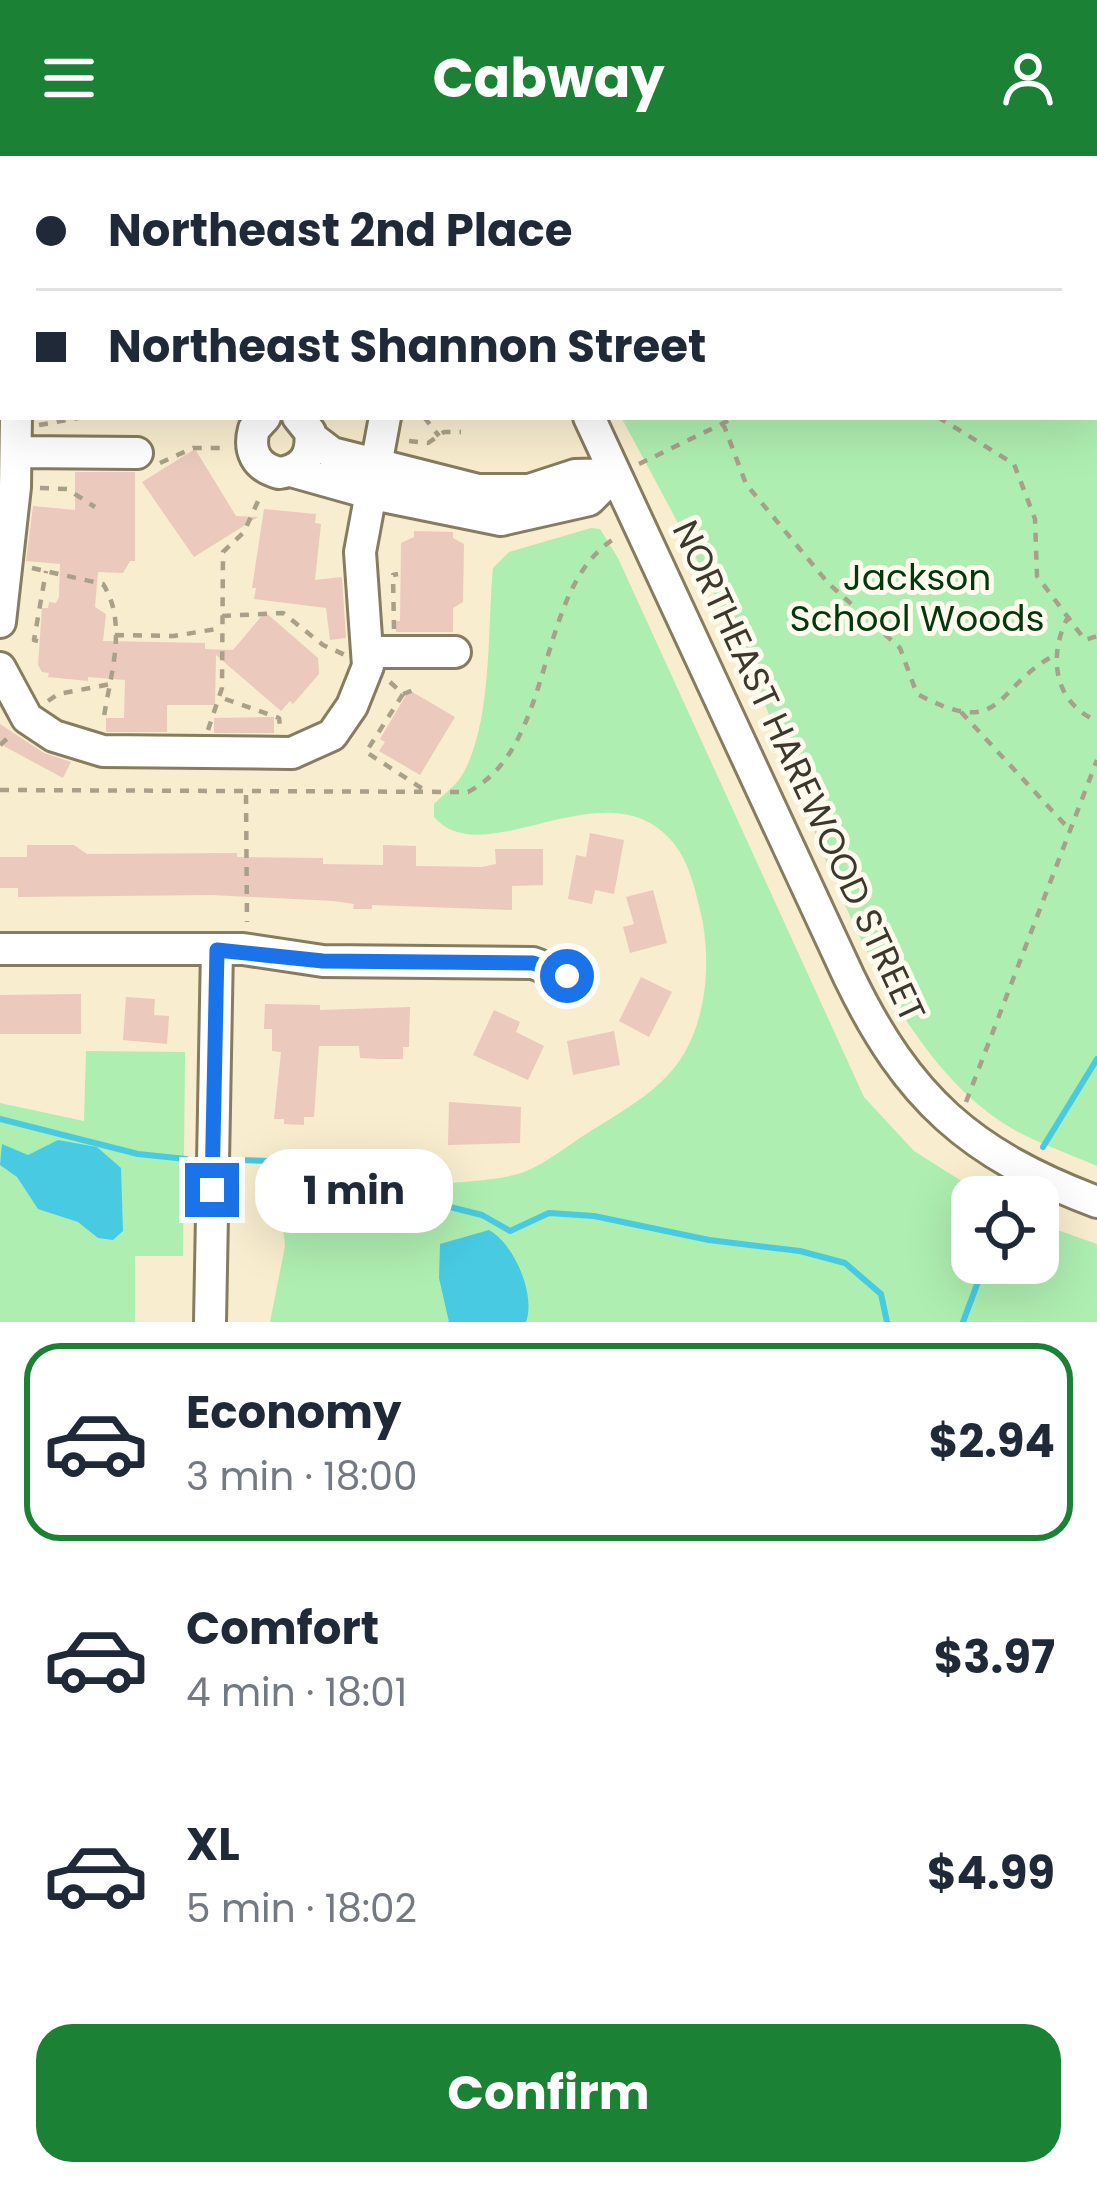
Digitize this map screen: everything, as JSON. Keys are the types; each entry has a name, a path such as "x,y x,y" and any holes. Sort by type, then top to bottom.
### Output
{"street":[{"path":"262,420 254,429 253,452 268,470 291,471 383,454"},
{"name":"NORTHEAST HAREWOOD STREET","path":"591,420 627,469 849,977 891,1056 920,1095 980,1147 1028,1174 1097,1202"},
{"path":"291,471 309,456 304,427"},
{"path":"304,427 332,453 383,454 506,492 575,475 627,469"},
{"path":"0,622 20,432 147,460"},
{"path":"0,668 27,718 54,736 103,752 292,753 332,735 375,657 360,552 383,454"},
{"path":"375,657 455,652"},
{"path":"0,949 217,950 323,961 533,963 567,976"},
{"path":"210,1322 217,950"}],"path":[{"path":"20,432 72,420"},
{"path":"426,420 439,436"},
{"path":"627,469 728,420"},
{"path":"943,420 1014,464 1035,519 1037,575 1085,640 1097,636"},
{"path":"723,422 746,484 828,583 900,648 917,694 961,712 1070,830"},
{"path":"383,454 461,432"},
{"path":"147,460 220,448"},
{"path":"31,487 68,489 95,507"},
{"path":"208,742 208,725 222,688 223,552 244,532 259,500"},
{"path":"0,790 468,792 503,763 544,678 570,594 604,544 619,536"},
{"path":"9,568 103,584 113,599 111,684 101,740"},
{"path":"38,641 34,640 39,588 46,571"},
{"path":"375,657 394,574 398,574"},
{"path":"212,594 222,594"},
{"path":"222,616 284,613 333,652 375,657 404,694"},
{"path":"961,712 993,708 1053,656 1069,615"},
{"path":"142,624 142,637"},
{"path":"115,635 142,637 222,628"},
{"path":"1053,656 1060,682 1089,718 1097,721"},
{"path":"41,710 58,694 111,684"},
{"path":"414,690 404,694 366,752 429,794"},
{"path":"225,699 279,718 281,730"},
{"path":"965,1104 1097,760"},
{"path":"246,793 247,934"}],"green space":[{"name":"Jackson School Woods","path":"623,420 1097,420 1097,1166 1013,1129 964,1092 922,1043 853,922 750,669"},
{"path":"591,528 600,529 618,558 864,1097 914,1151 954,1176 951,1284 1059,1284 1059,1230 1097,1244 1097,1322 270,1322 285,1246 277,1173 286,1159 299,1152 408,1182 479,1181 524,1172 650,1092 681,1058 699,1018 706,974 704,930 689,870 667,836 640,818 609,813 482,835 455,831 434,817 434,804 461,777 479,731 493,568 509,552"},
{"path":"86,1051 185,1052 183,1256 135,1256 135,1322 0,1322 0,1103 84,1121"}],"water":[{"path":"58,1140 97,1147 121,1168 123,1231 113,1240 98,1238 78,1222 38,1209 17,1177 0,1165 2,1144 28,1155"},
{"path":"489,1230 507,1246 521,1271 528,1298 526,1322 449,1322 439,1278 440,1244"}],"building":[{"path":"195,449 236,516 258,517 194,557 142,482"},
{"path":"75,472 135,472 135,561 123,573 98,572 95,607 106,614 103,641 205,643 205,649 233,650 265,612 318,658 319,674 293,704 290,701 281,711 216,655 215,705 167,705 167,732 106,732 106,718 124,718 125,680 88,677 88,681 48,677 49,673 42,672 38,665 42,608 59,597 60,564 26,561 33,506 75,510"},
{"path":"264,509 316,514 315,523 321,524 315,580 342,577 346,638 330,640 326,608 254,599"},
{"path":"414,531 453,532 453,538 464,544 463,602 453,608 453,632 396,632 401,543 414,537"},
{"path":"409,690 455,717 420,775 379,751 385,742 380,739"},
{"path":"274,717 274,733 214,733 214,718"},
{"path":"0,724 44,753 71,762 63,778 0,744"},
{"path":"590,833 624,840 614,894 595,890 592,904 568,899 576,855 586,857"},
{"path":"27,845 74,845 87,854 237,853 237,857 323,858 323,864 383,865 383,845 416,846 416,866 482,867 496,864 495,849 543,849 543,885 512,886 512,910 372,905 372,909 353,909 354,904 333,901 212,895 18,897 18,888 0,888 0,857 27,857"},
{"path":"653,890 667,943 630,953 623,927 634,924 626,897"},
{"path":"641,977 672,992 649,1037 619,1021"},
{"path":"81,994 81,1034 0,1034 0,995"},
{"path":"126,997 155,999 154,1015 169,1016 167,1044 123,1040"},
{"path":"265,1004 320,1005 320,1010 410,1007 409,1047 403,1047 403,1059 379,1059 360,1058 359,1046 319,1046 314,1117 304,1117 304,1125 284,1124 284,1119 274,1119 281,1052 272,1051 272,1029 264,1029"},
{"path":"494,1010 520,1022 516,1032 544,1046 528,1080 473,1055"},
{"path":"614,1031 620,1065 573,1075 567,1041"},
{"path":"449,1102 521,1107 520,1143 448,1145"}],"waterway":[{"path":"1043,1147 1097,1059"},
{"path":"0,1119 138,1154 186,1159"},
{"path":"237,1160 303,1162 352,1179 372,1195 401,1206 430,1202 482,1215 510,1231 549,1213 594,1216 709,1240 800,1251 845,1263 881,1294 887,1322"},
{"path":"963,1322 977,1284"}],"route":[{"path":"212,1190 217,950 244,949 323,961 533,963 567,976"}]}
